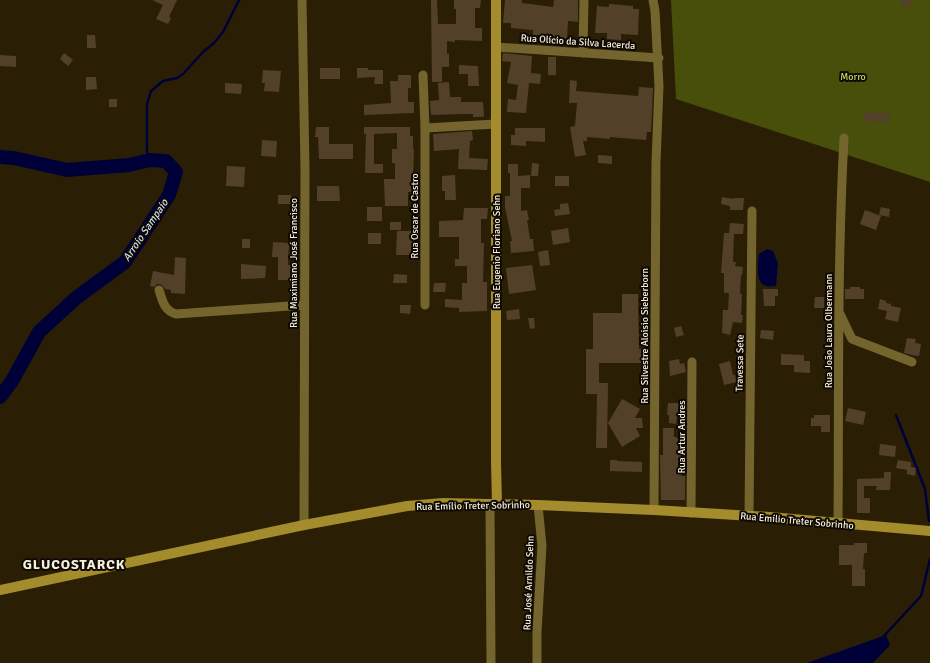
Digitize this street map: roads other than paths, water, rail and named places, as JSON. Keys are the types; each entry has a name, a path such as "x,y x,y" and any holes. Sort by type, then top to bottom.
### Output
{"main road":[{"name":"Rua Eugenio Floriano Sehn","path":"494,504 496,462 496,0"},
{"name":"Rua Emílio Treter Sobrinho","path":"0,590 304,525 407,506 494,504 654,510 749,516 930,531"}],"street":[{"name":"Rua Maximiano José Francisco","path":"302,0 305,169 304,525"},
{"path":"583,53 584,0"},
{"name":"Rua Silvestre Aloisio Sieberborn","path":"653,0 659,58 660,86 656,162 654,510"},
{"name":"Rua Olício da Silva Lacerda","path":"496,47 659,58"},
{"name":"Rua Oscar de Castro","path":"423,75 425,128 425,305"},
{"path":"425,128 496,124"},
{"name":"Rua João Lauro Olbermann","path":"838,524 840,203 844,138"},
{"name":"Travessa Sete","path":"749,516 752,210"},
{"path":"159,290 164,306 169,312 176,314 304,305"},
{"path":"839,311 852,339 912,362"},
{"name":"Rua Artur Andres","path":"691,512 692,362"},
{"path":"491,663 494,504"},
{"name":"Rua José Arnildo Sehn","path":"537,663 537,632 542,546 538,505"}],"waterway":[{"path":"150,160 147,152 147,104 151,91 163,81 177,78 183,74 203,52 214,43 223,32 239,0"},
{"name":"Arroio Sampaio","path":"0,157 14,158 67,170 129,165 150,160 166,161 176,172 169,195 125,262 76,298 39,332 12,381 0,397"},
{"path":"896,415 925,489 929,521"},
{"path":"883,637 921,596 930,559"}],"district":[{"name":"GLUCOSTARCK","path":"74,564"}],"park label":[{"name":"Morro","path":"853,76"}]}
